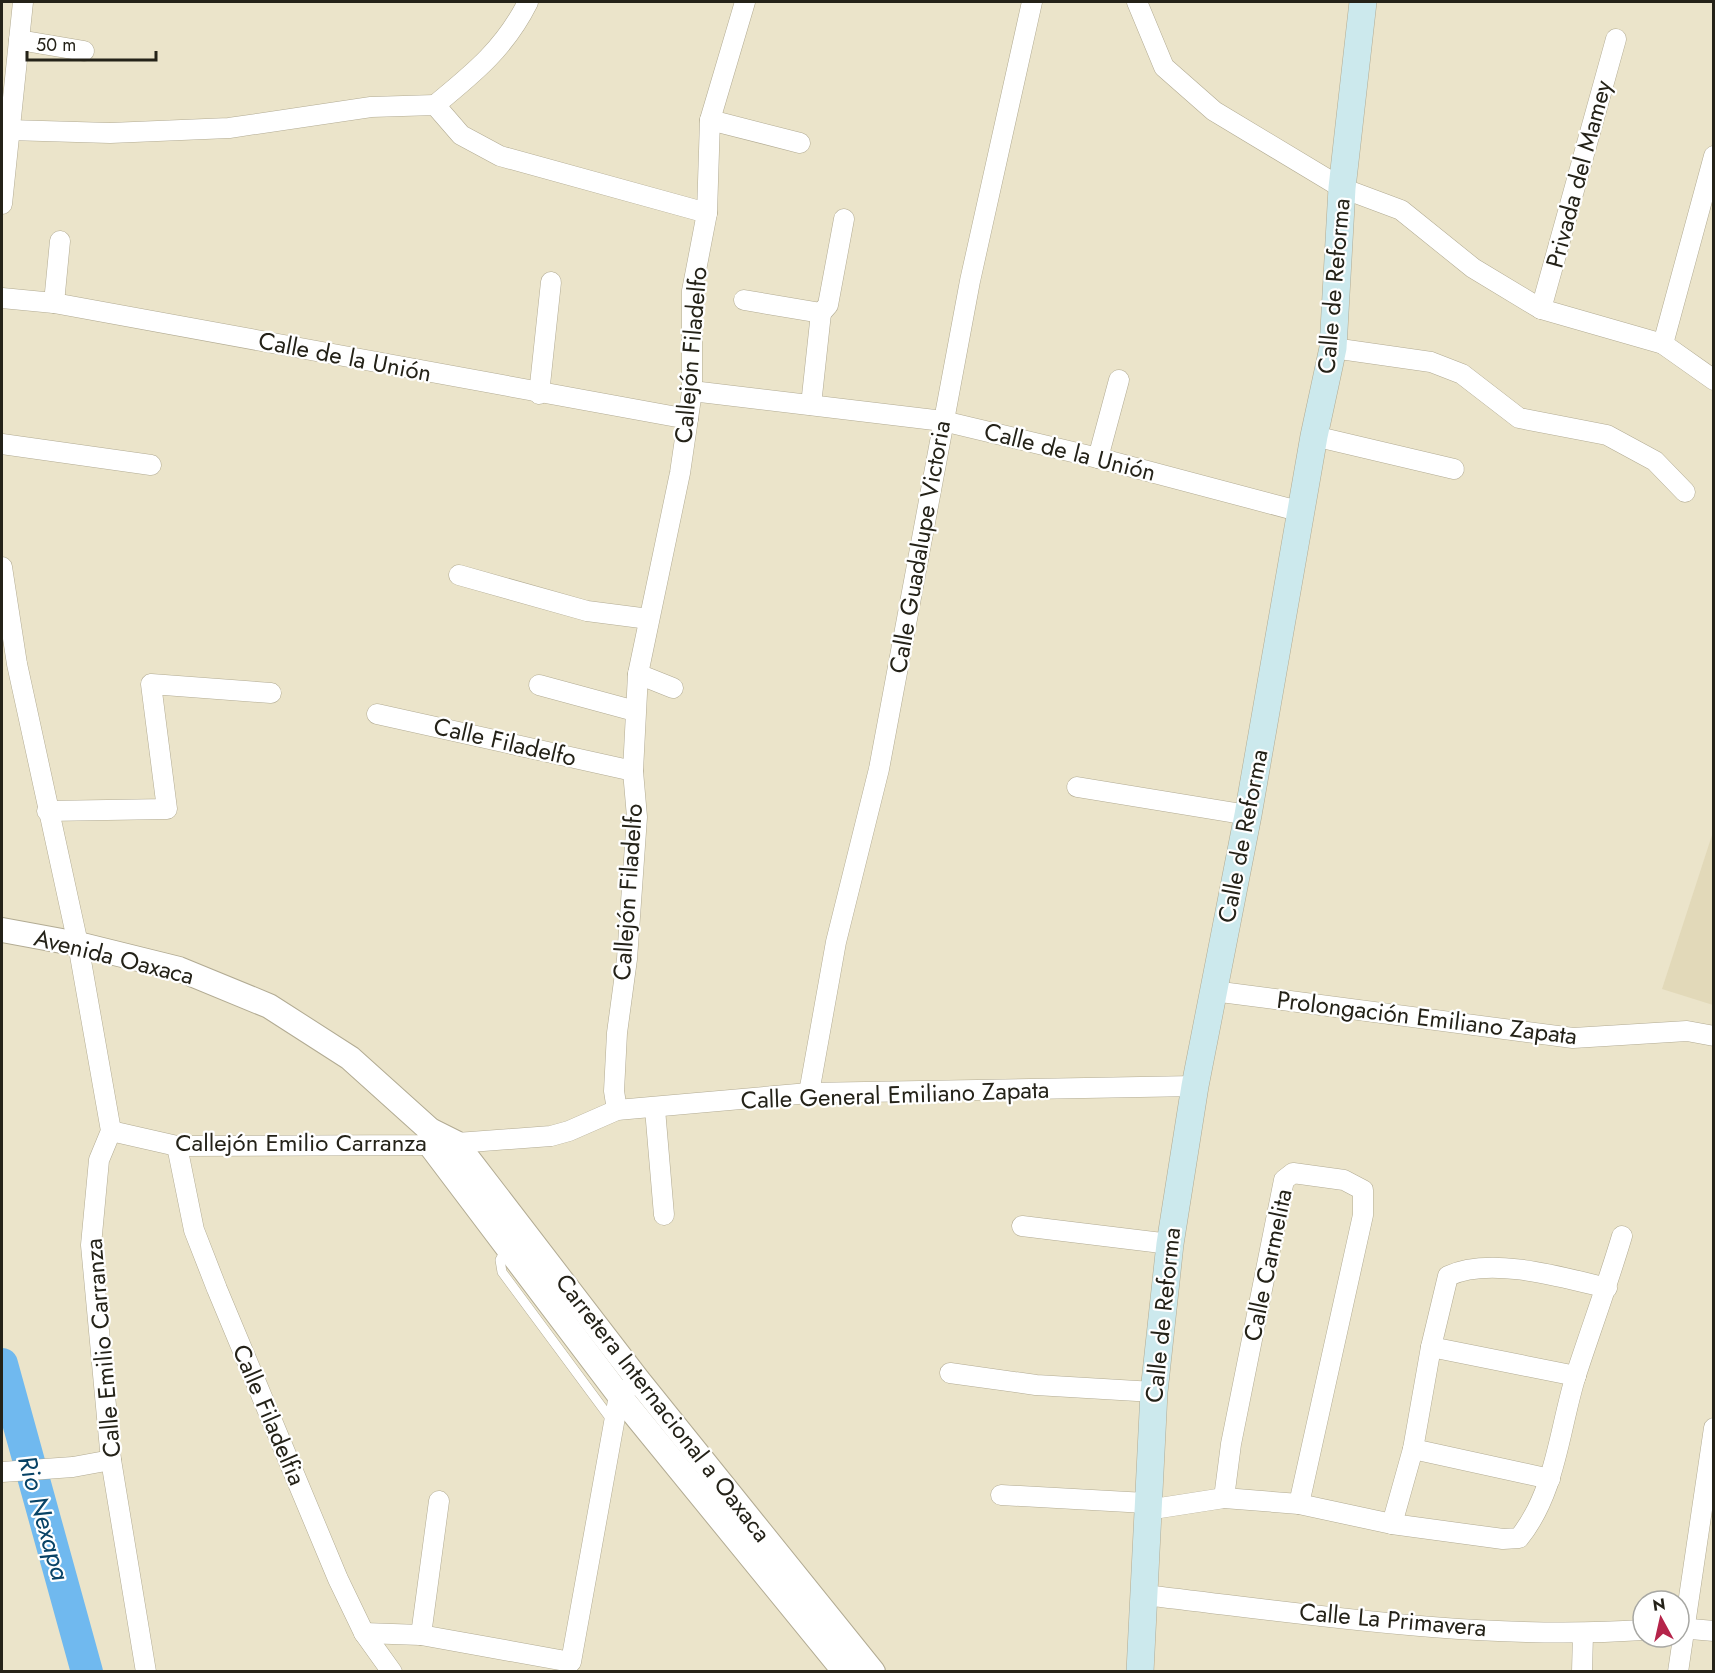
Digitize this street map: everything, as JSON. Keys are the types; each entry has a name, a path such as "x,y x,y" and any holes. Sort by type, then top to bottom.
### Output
{"main road":[{"name":"Calle de Reforma","path":"1140,1671 1154,1392 1170,1244 1195,1086 1248,815 1314,436 1333,348 1342,188 1363,2"}],"street":[{"path":"2,204 23,2"},
{"path":"9,130 110,133 229,128 371,107 435,105 489,60 528,2"},
{"name":"Callejón Filadelfo","path":"616,1110 614,1091 617,1033 627,959 637,817 633,771 638,674 680,473 692,391 692,291 707,213 710,120 745,2"},
{"name":"Calle Guadalupe Victoria","path":"809,1093 836,942 879,769 970,282 1032,2"},
{"path":"1137,2 1164,67 1214,111 1342,188 1401,210 1473,268 1541,309 1663,344 1713,380"},
{"name":"Privada del Mamey","path":"1541,309 1616,39"},
{"path":"19,40 84,51"},
{"path":"435,105 461,135 500,156 707,213"},
{"path":"710,120 800,143"},
{"path":"1663,344 1713,156"},
{"path":"811,405 821,313 828,305 844,219"},
{"path":"54,303 60,242"},
{"path":"539,394 551,282"},
{"name":"Calle de la Unión","path":"2,298 54,303 539,394 688,419"},
{"path":"744,300 821,313"},
{"path":"1333,348 1431,362 1462,374 1519,418 1607,435 1655,461 1685,492"},
{"path":"1098,458 1119,380"},
{"name":"Calle de la Unión","path":"692,391 943,421 1098,458 1302,512"},
{"path":"1314,436 1454,469"},
{"path":"2,444 151,465"},
{"path":"2,567 17,664 47,812 78,944 111,1131"},
{"path":"459,575 587,611 649,619"},
{"path":"638,674 673,688"},
{"path":"47,812 168,809 150,684 271,693"},
{"path":"539,686 635,711"},
{"name":"Calle Filadelfo","path":"376,714 633,771"},
{"path":"1077,787 1248,815"},
{"name":"Avenida Oaxaca","path":"2,930 78,944 179,969 269,1006 350,1058 430,1137 456,1143"},
{"name":"Prolongación Emiliano Zapata","path":"1213,991 1574,1038 1687,1031 1713,1036"},
{"name":"Calle General Emiliano Zapata","path":"456,1143 551,1136 569,1131 616,1110 809,1093 1195,1086"},
{"path":"655,1108 664,1215"},
{"name":"Callejón Emilio Carranza","path":"111,1131 177,1146 430,1137"},
{"name":"Calle Emilio Carranza","path":"111,1131 99,1160 91,1245 111,1460 146,1671"},
{"name":"Carretera Internacional a Oaxaca","path":"430,1137 507,1245 620,1395 845,1671"},
{"name":"Carretera Internacional a Oaxaca","path":"456,1143 638,1380 873,1671"},
{"name":"Calle Filadelfia","path":"177,1146 194,1230 338,1579 364,1633 392,1671"},
{"name":"Calle Carmelita","path":"1224,1498 1231,1444 1284,1180 1293,1173 1344,1180 1363,1190 1363,1215 1299,1504"},
{"path":"1022,1226 1170,1244"},
{"path":"1001,1495 1147,1507 1224,1498 1299,1504 1392,1524 1503,1539 1519,1538 1534,1519 1550,1479 1576,1376 1607,1288 1622,1236"},
{"path":"1392,1524 1413,1449 1431,1347 1448,1276 1462,1269 1479,1267 1560,1276 1607,1288"},
{"path":"1431,1347 1576,1376"},
{"path":"950,1373 1036,1384 1154,1392"},
{"path":"364,1633 421,1635 571,1662 620,1395 638,1380"},
{"path":"1688,1589 1713,1428"},
{"path":"1413,1449 1550,1479"},
{"path":"2,1472 73,1467 111,1460"},
{"path":"421,1635 439,1501"},
{"name":"Calle La Primavera","path":"1144,1595 1393,1623 1583,1634 1631,1631"},
{"path":"1691,1629 1713,1630"},
{"path":"1581,1671 1583,1634"},
{"path":"1678,1671 1680,1649"}],"lane":[{"path":"507,1245 500,1260 502,1272 614,1424"}],"shaded area":[{"path":"1713,832 1713,1005 1662,989"}],"waterway":[{"name":"Rio Nexapa","path":"2,1364 87,1672"}]}
